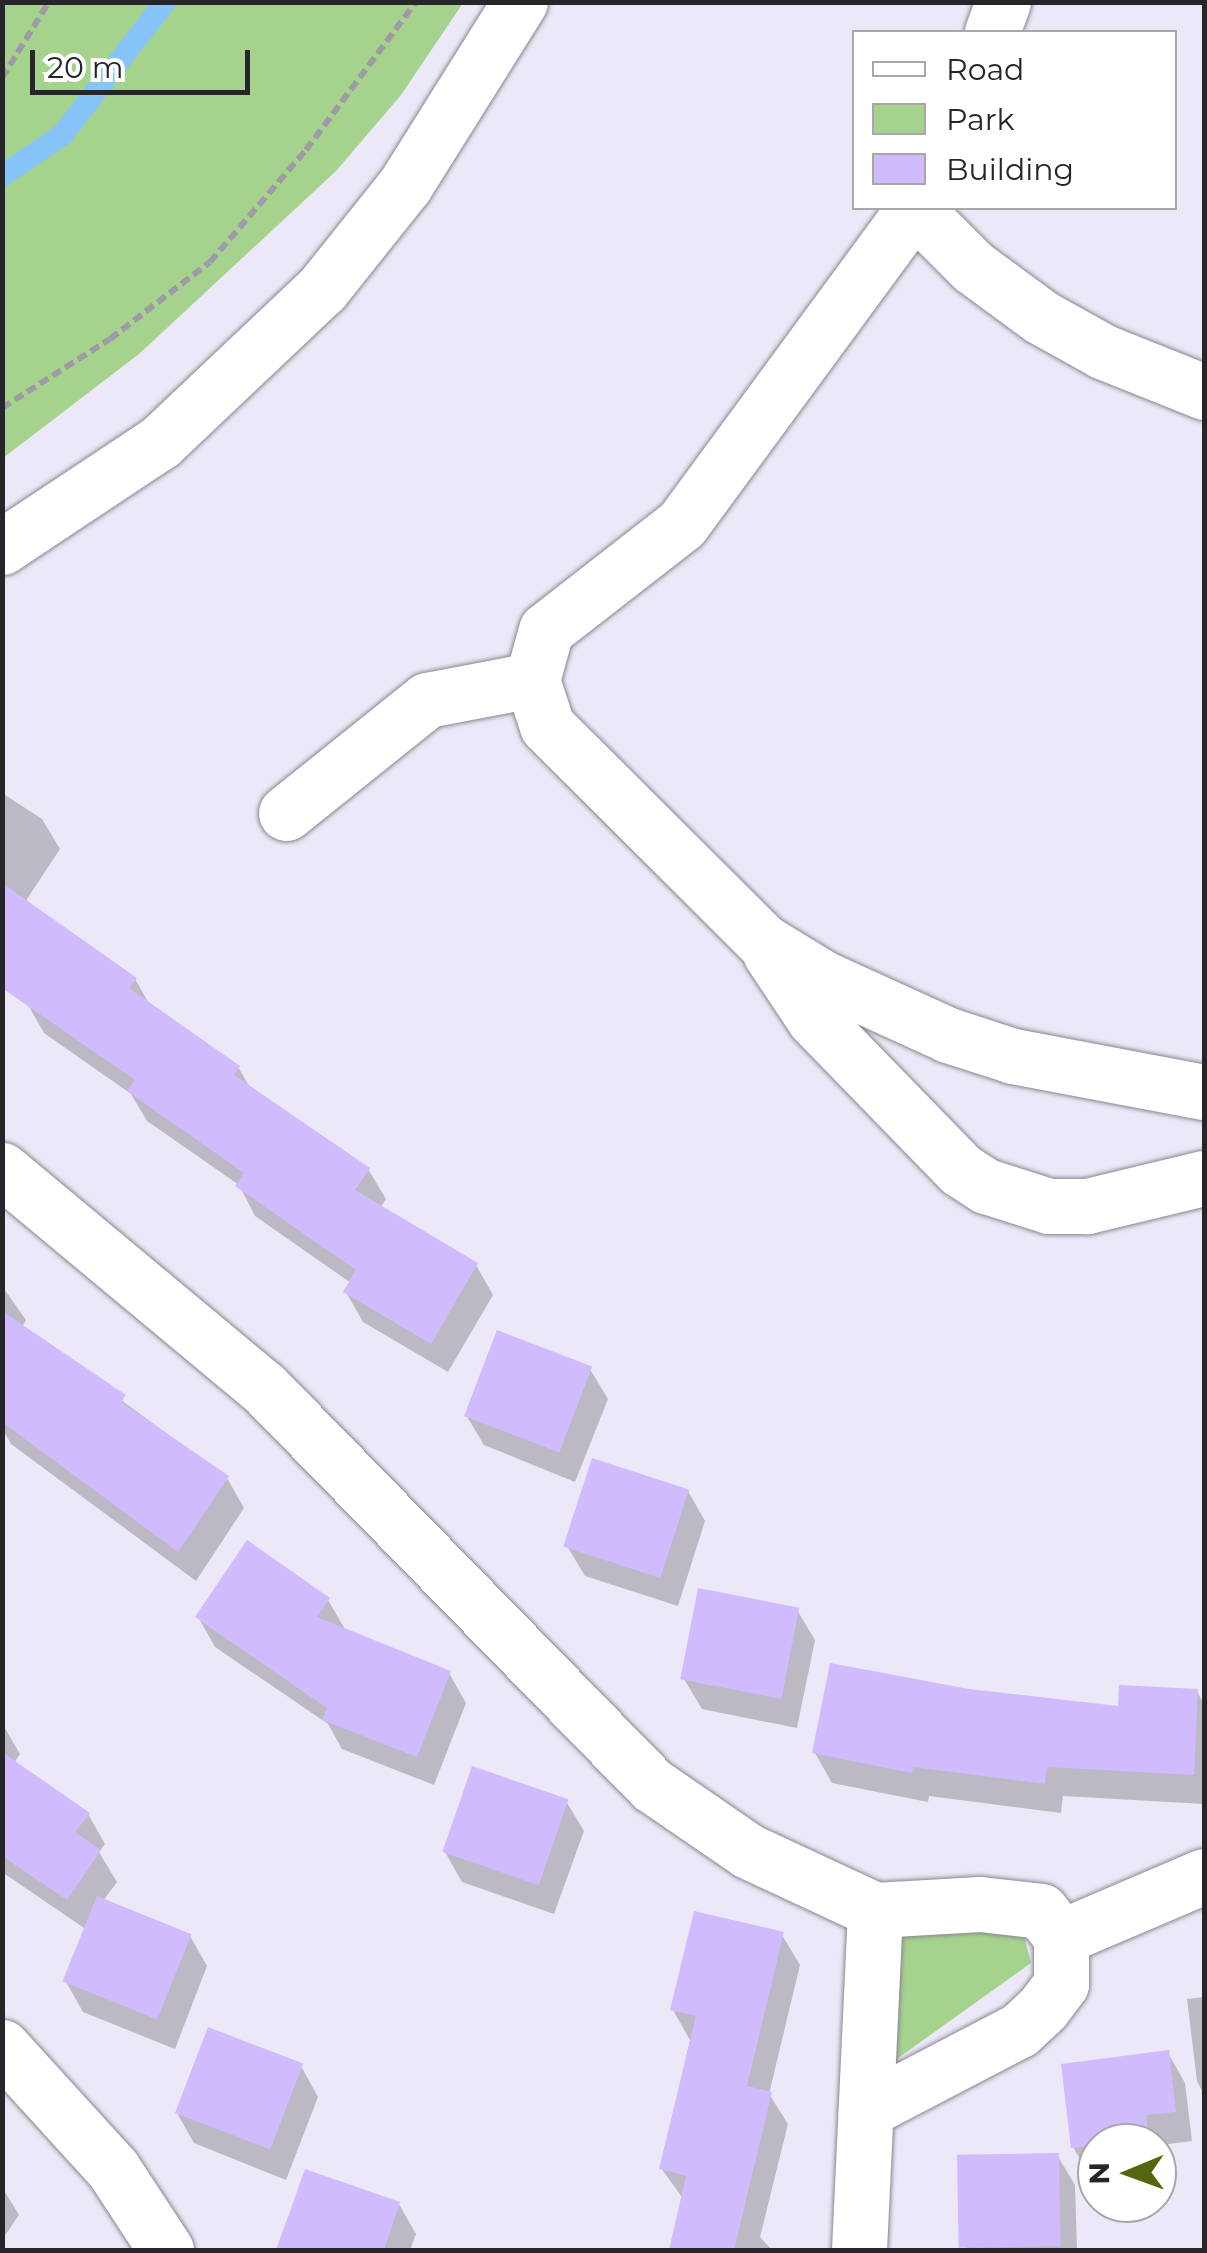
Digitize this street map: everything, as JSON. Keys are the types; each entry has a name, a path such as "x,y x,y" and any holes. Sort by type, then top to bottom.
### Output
{"street":[{"path":"2,547 160,442 322,289 406,184 520,2"},
{"path":"993,30 1003,2"},
{"path":"913,210 682,524 546,630 532,680 547,726 764,942 814,1019 961,1170 986,1186 1050,1206 1087,1206 1204,1178"},
{"path":"916,210 973,267 1041,316 1104,352 1204,392"},
{"path":"286,813 427,700 532,680"},
{"path":"764,942 823,978 948,1035 1079,1074 1204,1092"},
{"path":"2,1170 264,1388 652,1786 748,1851 875,1910 1041,1910 1061,1937 1060,1984 1019,2030 866,2110"},
{"path":"1061,1937 1204,1876"},
{"path":"859,2250 875,1910"},
{"path":"2,2047 113,2169 166,2250"}],"path":[{"path":"2,78 48,2"},
{"path":"2,408 110,339 210,262 306,150 416,2"}],"green space":[{"path":"3,2 463,3 401,95 336,171 139,354 3,458"},
{"path":"897,1927 1022,1928 1031,1963 887,2066"}],"building":[{"path":"2,883 137,978 129,988 240,1066 234,1075 370,1168 355,1190 478,1263 431,1344 343,1292 356,1270 235,1186 244,1173 127,1091 135,1080 2,988"},
{"path":"2,1311 126,1395 121,1402 229,1476 178,1552 2,1422"},
{"path":"497,1330 592,1367 559,1452 464,1416"},
{"path":"592,1458 689,1490 660,1578 563,1546"},
{"path":"247,1540 330,1598 317,1617 451,1671 417,1757 322,1720 327,1708 195,1617"},
{"path":"698,1588 799,1608 781,1699 680,1679"},
{"path":"830,1663 969,1689 1118,1706 1119,1685 1198,1689 1194,1775 1047,1767 1045,1784 913,1767 912,1773 812,1753"},
{"path":"2,1752 90,1813 75,1832 101,1850 67,1900 2,1856"},
{"path":"472,1766 568,1799 539,1885 442,1852"},
{"path":"97,1896 192,1934 157,2020 63,1981"},
{"path":"694,1911 784,1932 747,2086 772,2092 734,2250 669,2250 686,2176 659,2169 696,2016 670,2010"},
{"path":"208,2027 303,2064 270,2149 175,2113"},
{"path":"1169,2050 1176,2112 1146,2115 1147,2123 1077,2123 1077,2147 1071,2148 1061,2064"},
{"path":"1059,2153 1061,2246 959,2248 957,2155"},
{"path":"305,2169 400,2202 384,2250 276,2250"}],"waterway":[{"path":"2,176 63,134 165,2"}]}
